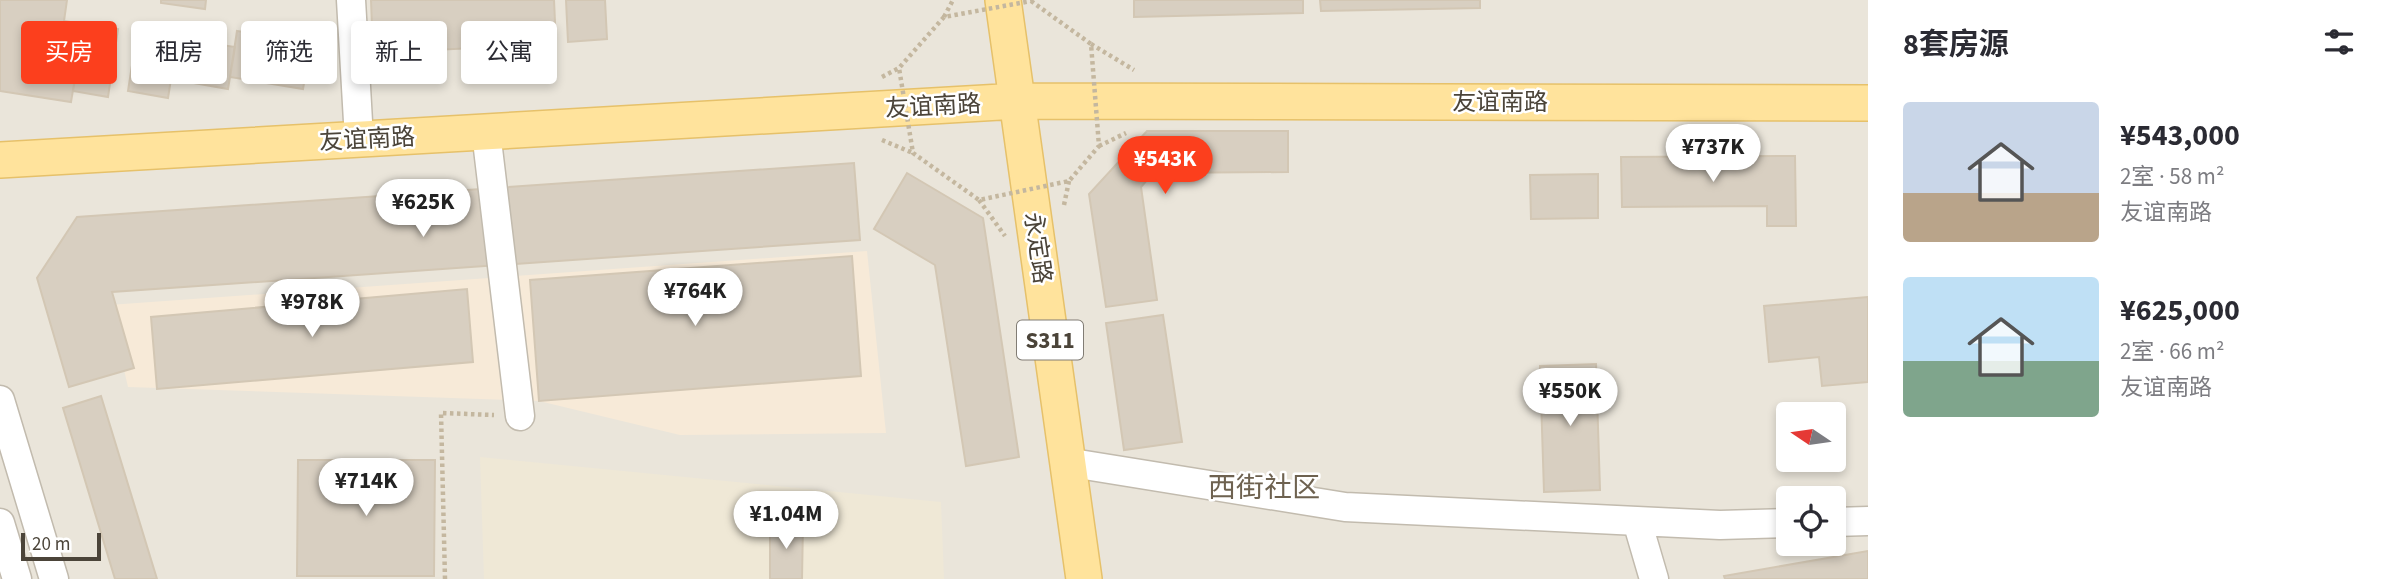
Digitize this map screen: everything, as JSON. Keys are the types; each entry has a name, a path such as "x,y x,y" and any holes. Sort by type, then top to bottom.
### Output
{"main road":[{"name":"永定路","path":"1003,0 1084,579"},
{"name":"友谊南路","path":"0,160 1018,101 1868,103"}],"street":[{"path":"351,0 359,139"},
{"path":"486,132 520,416"},
{"path":"2,413 54,579"},
{"path":"1066,462 1345,506 1720,525 1776,523"},
{"path":"1637,521 1654,579"},
{"path":"1846,522 1868,521"},
{"path":"0,523 17,579"}],"path":[{"path":"944,17 1031,1 1091,44 1099,146 1069,181 979,200 913,153 899,68 944,17 953,0"},
{"path":"444,579 441,412 520,416"}],"shaded area":[{"path":"0,0 1868,0 1868,579 0,579"},
{"path":"867,251 886,433 680,435 539,401 128,387 109,305"},
{"path":"480,457 941,502 944,579 484,579"}],"building":[{"path":"0,0 67,0 64,21 21,21 21,84 74,84 71,102 0,91"},
{"path":"161,0 206,0 205,9 161,3"},
{"path":"371,0 554,0 555,21 461,21 461,49 447,49 447,21 372,21"},
{"path":"566,0 605,0 607,39 568,42"},
{"path":"1134,0 1303,0 1303,13 1134,17"},
{"path":"1320,0 1480,0 1480,8 1321,11"},
{"path":"237,31 241,32 241,79 230,77"},
{"path":"227,46 235,47 228,89 200,84 227,84"},
{"path":"131,72 131,84 170,84 168,98 128,91"},
{"path":"74,84 110,84 108,97 73,91"},
{"path":"273,84 304,84 303,89"},
{"path":"1147,131 1288,131 1288,172 1153,173 1141,187 1157,300 1106,307 1089,194"},
{"path":"1795,156 1796,226 1767,226 1767,206 1622,207 1621,157"},
{"path":"854,163 860,240 112,292 134,368 69,387 37,278 77,217"},
{"path":"907,173 983,218 1019,457 966,466 935,265 874,229"},
{"path":"1598,174 1598,218 1531,219 1530,175"},
{"path":"852,256 861,376 539,401 530,280"},
{"path":"467,289 473,362 157,389 151,317"},
{"path":"1868,297 1868,382 1822,386 1819,357 1769,362 1764,306"},
{"path":"1163,315 1182,442 1124,450 1106,323"},
{"path":"1596,364 1600,490 1544,492 1540,366"},
{"path":"101,396 157,579 115,579 63,408"},
{"path":"298,460 435,460 434,576 297,576"},
{"path":"770,523 803,523 802,579 770,579"},
{"path":"1868,551 1868,579 1725,579 1724,576 1846,556"}],"district":[{"name":"西街社区","path":"1264,487"}]}
